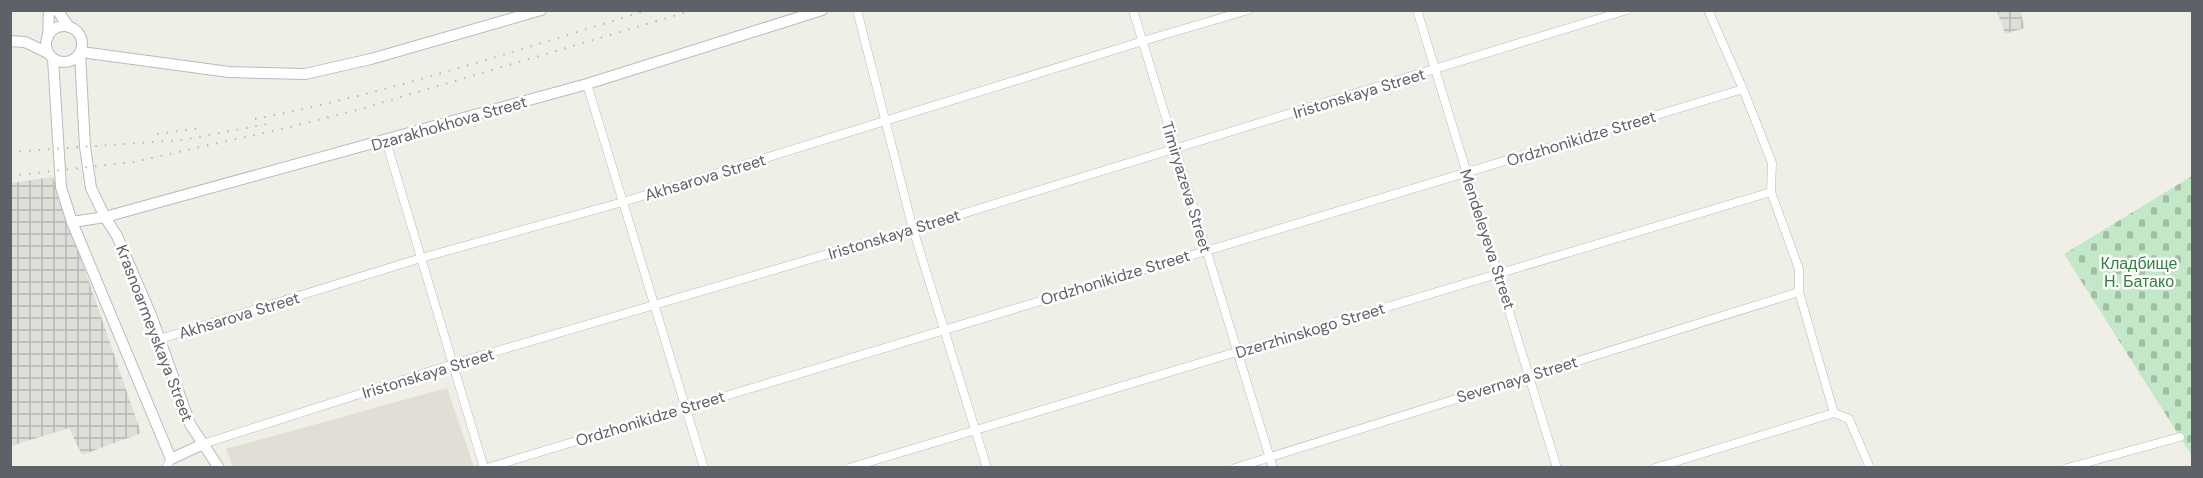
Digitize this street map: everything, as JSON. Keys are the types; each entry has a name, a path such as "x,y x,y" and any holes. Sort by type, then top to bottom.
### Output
{"street":[{"name":"Krasnoarmeyskaya Street","path":"49,10 46,46 51,56 61,188 72,222 169,463"},
{"path":"57,10 69,27 77,31 82,40 106,55"},
{"path":"25,42 66,63 74,60 81,52 229,72 305,74 372,59 541,10"},
{"name":"Dzarakhokhova Street","path":"72,222 105,217 386,141 587,84 822,10"},
{"path":"857,10 913,229 987,468"},
{"name":"Timiryazeva Street","path":"1134,10 1273,468"},
{"name":"Akhsarova Street","path":"160,339 421,258 623,202 1248,10"},
{"name":"Mendeleyeva Street","path":"1417,10 1557,468"},
{"name":"Iristonskaya Street","path":"169,463 203,444 453,364 913,229 1627,10"},
{"path":"1708,10 1743,89 1772,163 1771,192 1799,269 1799,292 1834,413"},
{"path":"10,41 25,42 48,37 57,28 69,27"},
{"name":"Krasnoarmeyskaya Street","path":"82,40 89,182 105,217 117,236 160,339 189,424 219,468"},
{"path":"587,84 704,468"},
{"name":"Ordzhonikidze Street","path":"486,468 1206,249 1743,89"},
{"path":"386,141 486,468"},
{"name":"Dzerzhinskogo Street","path":"849,468 1771,192"},
{"name":"Severnaya Street","path":"1235,468 1799,292"},
{"path":"1655,468 1834,413 1849,419 1870,468"},
{"path":"2067,468 2180,437"}],"shaded area":[{"path":"1997,11 2020,11 2025,28 2005,34"},
{"path":"53,177 141,433 82,455 69,428 11,446 10,183"},
{"path":"447,388 474,467 233,467 226,449"}],"green space":[{"name":"Кладбище Н. Батако","path":"2192,176 2192,456 2064,254"}],"railway":[{"path":"255,119 404,84 648,10"},
{"path":"10,176 133,162 286,128 357,110 694,10"},
{"path":"10,152 182,140 267,124"},
{"path":"157,134 202,128"},
{"path":"10,210 17,210"}]}
